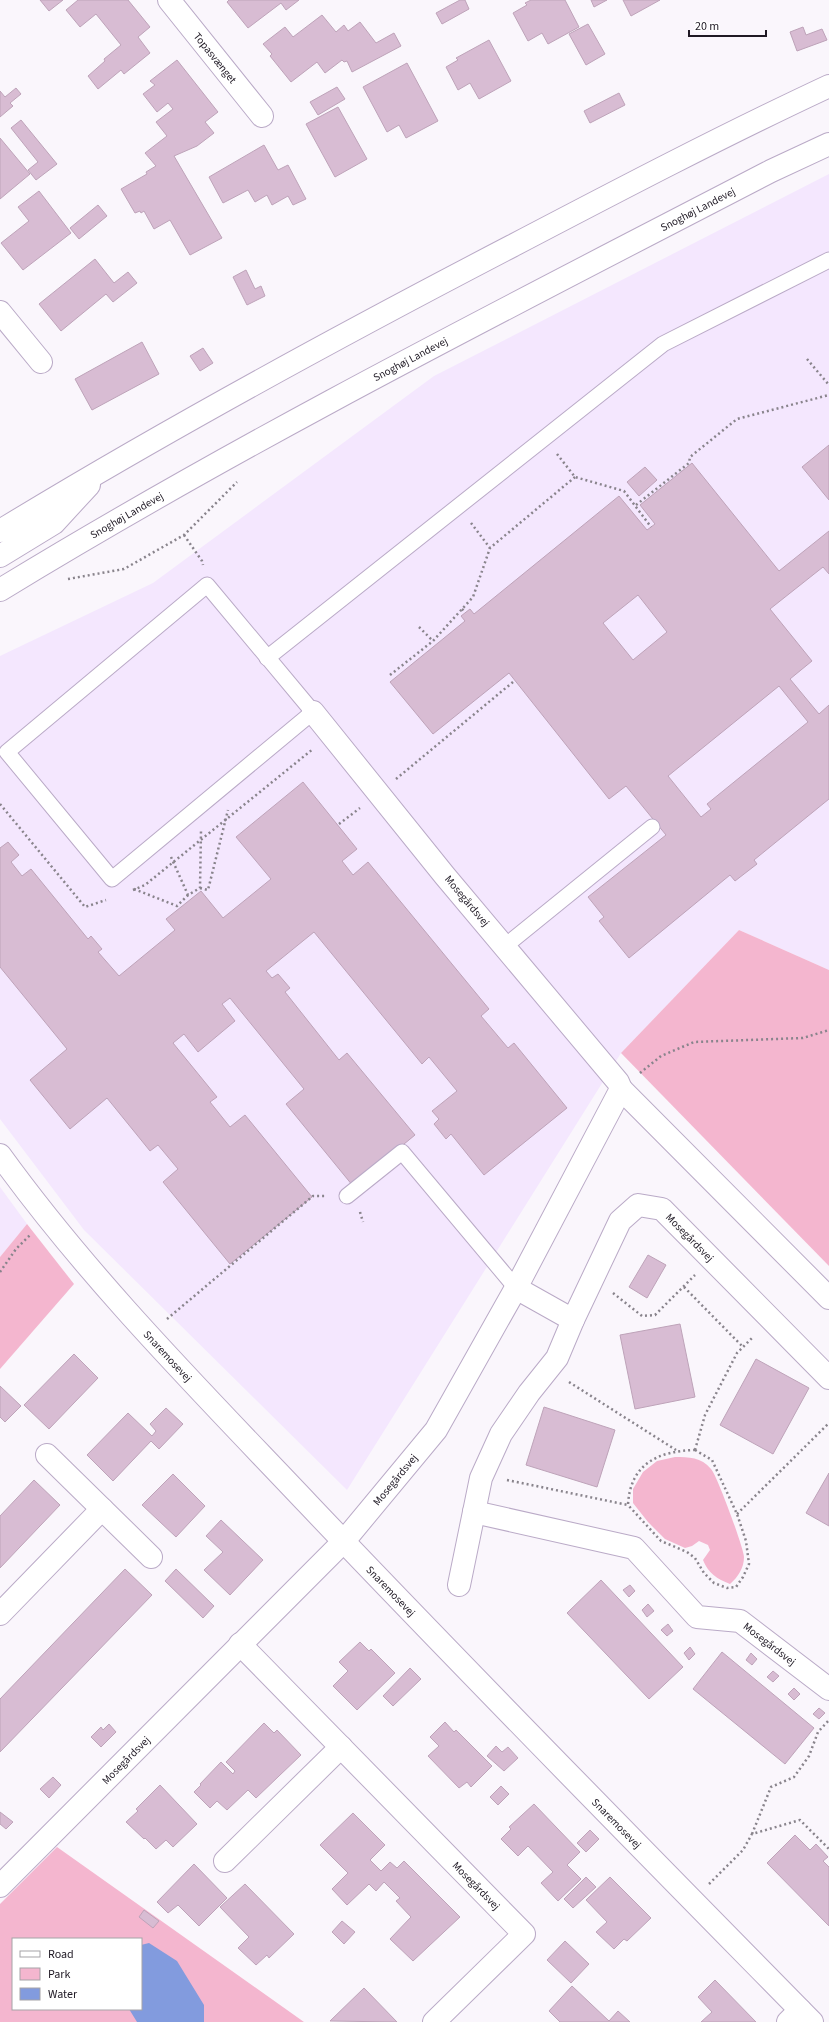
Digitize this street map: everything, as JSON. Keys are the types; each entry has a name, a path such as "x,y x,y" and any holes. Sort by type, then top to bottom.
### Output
{"street":[{"name":"Topasvænget","path":"169,0 262,116"},
{"path":"0,530 108,465 392,308 739,128 829,86"},
{"name":"Snoghøj Landevej","path":"0,590 104,527 421,352 770,171 829,144"},
{"path":"0,312 41,362"},
{"path":"0,556 54,523 108,465"},
{"name":"Mosegårdsvej","path":"313,712 378,794 504,947 618,1082 621,1089 829,1298"},
{"name":"Mosegårdsvej","path":"4,1875 344,1541 436,1430 516,1288 621,1089"},
{"name":"Snaremosevej","path":"0,1155 47,1217 148,1335 344,1541 693,1900 800,2018"},
{"name":"Mosegårdsvej","path":"459,1585 483,1475 501,1434 557,1358 573,1320 620,1222 638,1205 662,1209 829,1378"},
{"path":"516,1288 573,1320"},
{"path":"47,1455 151,1556"},
{"path":"0,1614 102,1509"},
{"name":"Mosegårdsvej","path":"474,1512 634,1548 697,1617 740,1621 829,1689"},
{"name":"Mosegårdsvej","path":"240,1644 524,1934 434,2022"},
{"path":"225,1861 341,1747"}],"lane":[{"path":"267,658 663,344 829,260"},
{"path":"207,585 313,712 112,879 7,752 207,585"},
{"path":"504,947 652,827"},
{"path":"347,1196 402,1152 516,1288"}],"path":[{"path":"807,359 829,385"},
{"path":"636,505 689,463 690,457 737,419 829,395"},
{"path":"544,438 575,477 624,491 636,505 651,527"},
{"path":"390,675 433,641 473,597 490,548 575,477"},
{"path":"458,506 490,548"},
{"path":"184,535 202,561 207,585"},
{"path":"462,609 465,612"},
{"path":"419,627 433,641"},
{"path":"339,824 378,794 513,682"},
{"path":"112,879 177,906 188,895 200,888 208,890 226,820 231,780"},
{"path":"198,807 202,839 200,888"},
{"path":"165,835 173,862 188,895"},
{"path":"621,1089 661,1056 694,1042 803,1038 829,1030"},
{"path":"148,1335 313,1196 347,1196"},
{"path":"0,1272 16,1249 47,1217"},
{"path":"591,1282 623,1299 642,1316 655,1315 712,1259"},
{"path":"684,1287 743,1347"},
{"path":"695,1450 705,1415 737,1353 771,1319"},
{"path":"548,1369 677,1451"},
{"path":"737,1514 829,1423"},
{"path":"483,1475 628,1505 661,1541 687,1552 695,1558 704,1573 714,1583 727,1588 736,1587 743,1577 749,1564 746,1540 737,1514 712,1460 695,1450 677,1451 663,1454 645,1463 629,1490 628,1505"},
{"path":"693,1900 743,1850 752,1834 771,1787 794,1777 809,1756 818,1732 829,1720"},
{"path":"752,1834 800,1820 829,1849"}],"shaded area":[{"path":"829,174 829,970 739,930 621,1053 347,1490 84,1230 0,1119 0,656 153,583 434,376"},
{"path":"0,1187 27,1224 0,1257"}],"green space":[{"path":"739,930 829,970 829,1266 621,1053"},
{"path":"27,1224 74,1284 0,1369 0,1257"},
{"path":"675,1457 690,1458 703,1462 711,1469 719,1484 735,1527 744,1557 740,1572 730,1584 714,1575 705,1565 703,1560 710,1550 708,1545 699,1541 692,1546 685,1548 665,1539 648,1522 633,1503 633,1489 643,1472 657,1461"},
{"path":"57,1847 304,2022 0,2022 0,1904"}],"water":[{"path":"149,1943 177,1961 204,2005 204,2022 137,2022 130,2010 142,2010 142,1945"}],"building":[{"path":"40,0 63,0 49,11"},
{"path":"78,0 128,0 150,27 138,37 150,53 124,74 121,70 98,89 88,76 105,61 104,59 121,45 96,14 80,27 66,10"},
{"path":"229,0 299,0 286,10 281,3 248,28 227,2"},
{"path":"460,0 465,0 469,9 442,24 436,13"},
{"path":"531,0 565,0 579,27 548,44 542,33 528,41 513,13 527,5 525,3"},
{"path":"591,0 607,0 594,7"},
{"path":"623,0 660,0 631,16"},
{"path":"322,15 336,32 344,25 348,31 360,22 376,43 394,33 401,46 352,72 347,61 344,62 342,60 325,73 317,62 291,82 270,56 272,54 263,44 285,27 293,37"},
{"path":"588,24 605,54 586,65 569,34"},
{"path":"803,27 806,35 822,29 827,40 797,51 790,32"},
{"path":"489,40 511,81 479,99 470,83 458,90 446,67 458,60 456,58"},
{"path":"177,60 218,112 205,122 214,133 197,146 174,156 222,238 190,255 170,220 154,229 144,211 141,213 140,211 135,213 121,189 147,174 146,172 156,166 145,153 167,136 156,122 173,109 168,103 157,112 143,94 155,85 150,81"},
{"path":"407,63 438,121 406,138 399,125 387,132 363,87"},
{"path":"337,87 345,99 318,115 310,102"},
{"path":"16,88 21,94 10,103 13,106 0,117 0,91 5,97"},
{"path":"619,93 625,105 590,123 584,111"},
{"path":"338,107 367,159 335,177 306,124"},
{"path":"21,120 57,164 36,180 28,170 38,162 11,128"},
{"path":"0,138 30,174 0,199"},
{"path":"264,145 278,170 288,165 306,199 293,205 288,196 272,205 267,195 255,202 248,190 223,203 209,177"},
{"path":"39,191 71,233 23,270 1,243 29,221 18,207"},
{"path":"98,205 107,216 79,239 70,228"},
{"path":"95,259 114,283 128,272 137,283 113,302 106,294 61,331 39,304"},
{"path":"246,270 255,289 261,286 265,296 247,305 233,277"},
{"path":"142,342 159,374 92,410 75,379"},
{"path":"203,348 213,363 200,371 190,356"},
{"path":"829,445 829,500 802,467"},
{"path":"692,463 779,571 829,531 829,574 823,567 770,609 812,661 790,679 819,714 829,705 829,799 754,860 757,864 735,881 730,875 629,958 599,921 604,917 588,897 666,835 626,786 609,799 509,673 433,734 390,682 465,621 461,616 470,609 474,614 619,496 647,530 655,524 640,505","holes":["638,595 667,632 633,660 603,623","779,686 808,722 707,804 711,809 701,817 668,776"]},
{"path":"645,467 657,480 639,496 627,482"},
{"path":"303,782 357,849 342,861 353,875 368,862 489,1009 481,1016 508,1048 514,1043 567,1108 484,1175 451,1134 446,1139 434,1124 439,1119 432,1111 457,1091 429,1057 422,1064 314,932 266,971 272,978 278,974 290,988 285,992 339,1060 347,1053 415,1135 353,1186 286,1104 304,1089 230,998 222,1004 235,1021 198,1052 184,1034 173,1043 217,1097 210,1102 230,1127 245,1115 312,1197 230,1264 163,1182 178,1169 158,1145 150,1151 107,1098 70,1129 30,1080 67,1049 0,967 0,848 8,842 19,855 11,862 22,876 31,869 88,939 91,936 102,949 98,952 119,976 175,930 166,919 201,891 223,918 271,879 236,837"},
{"path":"648,1255 666,1265 647,1298 629,1287"},
{"path":"680,1324 695,1397 635,1409 620,1335"},
{"path":"74,1354 98,1378 49,1429 24,1405"},
{"path":"756,1359 809,1388 773,1454 720,1425"},
{"path":"0,1386 21,1406 5,1422 0,1417"},
{"path":"544,1407 615,1430 597,1487 526,1465"},
{"path":"166,1408 183,1424 159,1449 151,1441 113,1481 87,1455 128,1413 152,1436 156,1431 150,1424"},
{"path":"829,1473 829,1526 806,1513"},
{"path":"173,1474 205,1506 176,1537 142,1505"},
{"path":"34,1480 60,1505 0,1568 0,1516"},
{"path":"221,1520 263,1560 230,1595 204,1570 223,1552 206,1536"},
{"path":"125,1569 152,1595 0,1752 0,1699"},
{"path":"176,1569 214,1606 203,1618 165,1581"},
{"path":"601,1580 683,1667 649,1699 567,1613"},
{"path":"630,1585 635,1591 629,1597 623,1590"},
{"path":"648,1604 654,1611 647,1617 642,1610"},
{"path":"668,1624 673,1631 667,1636 661,1630"},
{"path":"360,1642 369,1651 371,1649 395,1673 357,1710 333,1686 348,1671 339,1662"},
{"path":"690,1647 695,1654 689,1660 684,1653"},
{"path":"722,1652 814,1728 785,1764 693,1689"},
{"path":"751,1653 757,1659 752,1665 746,1660"},
{"path":"410,1668 421,1679 393,1706 383,1696"},
{"path":"773,1671 779,1676 773,1682 767,1677"},
{"path":"794,1688 800,1694 794,1700 788,1694"},
{"path":"819,1708 825,1713 819,1719 813,1714"},
{"path":"445,1722 454,1732 456,1730 492,1766 471,1787 467,1782 459,1788 428,1756 439,1746 430,1737"},
{"path":"264,1723 274,1733 277,1730 301,1755 256,1798 248,1790 227,1810 217,1801 210,1808 194,1792 221,1762 233,1774 235,1771 226,1762"},
{"path":"109,1724 116,1732 101,1747 91,1737 101,1727 103,1730"},
{"path":"496,1746 502,1752 508,1747 518,1758 504,1771 487,1756"},
{"path":"53,1777 61,1785 49,1798 40,1789"},
{"path":"160,1785 197,1824 173,1847 166,1840 156,1849 126,1822 138,1811 136,1809"},
{"path":"501,1786 509,1794 498,1805 490,1797"},
{"path":"534,1804 580,1852 567,1865 581,1879 558,1901 541,1883 553,1872 528,1846 518,1856 501,1839 511,1829 509,1827"},
{"path":"0,1812 13,1822 6,1829 0,1824"},
{"path":"353,1813 385,1845 370,1860 381,1871 390,1862 397,1868 404,1861 460,1917 413,1961 390,1939 411,1917 396,1901 400,1898 384,1882 376,1891 369,1884 347,1905 332,1889 348,1873 320,1845"},
{"path":"590,1830 599,1839 586,1852 577,1843"},
{"path":"795,1835 810,1850 816,1844 828,1857 823,1861 829,1867 829,1926 767,1863"},
{"path":"194,1864 227,1898 199,1926 178,1905 168,1913 157,1902"},
{"path":"586,1877 596,1887 573,1908 564,1899"},
{"path":"610,1877 651,1918 627,1941 624,1939 614,1949 596,1932 607,1922 586,1900"},
{"path":"245,1884 294,1934 269,1958 267,1955 256,1965 238,1948 249,1937 220,1907"},
{"path":"144,1910 159,1921 153,1928 139,1917"},
{"path":"342,1921 355,1932 344,1944 332,1932"},
{"path":"565,1941 589,1964 571,1983 547,1960"},
{"path":"715,1980 756,2022 701,2022 712,2012 698,1997"},
{"path":"572,1986 609,2021 618,2011 630,2022 560,2022 549,2011"},
{"path":"364,1988 397,2022 330,2021"}]}
